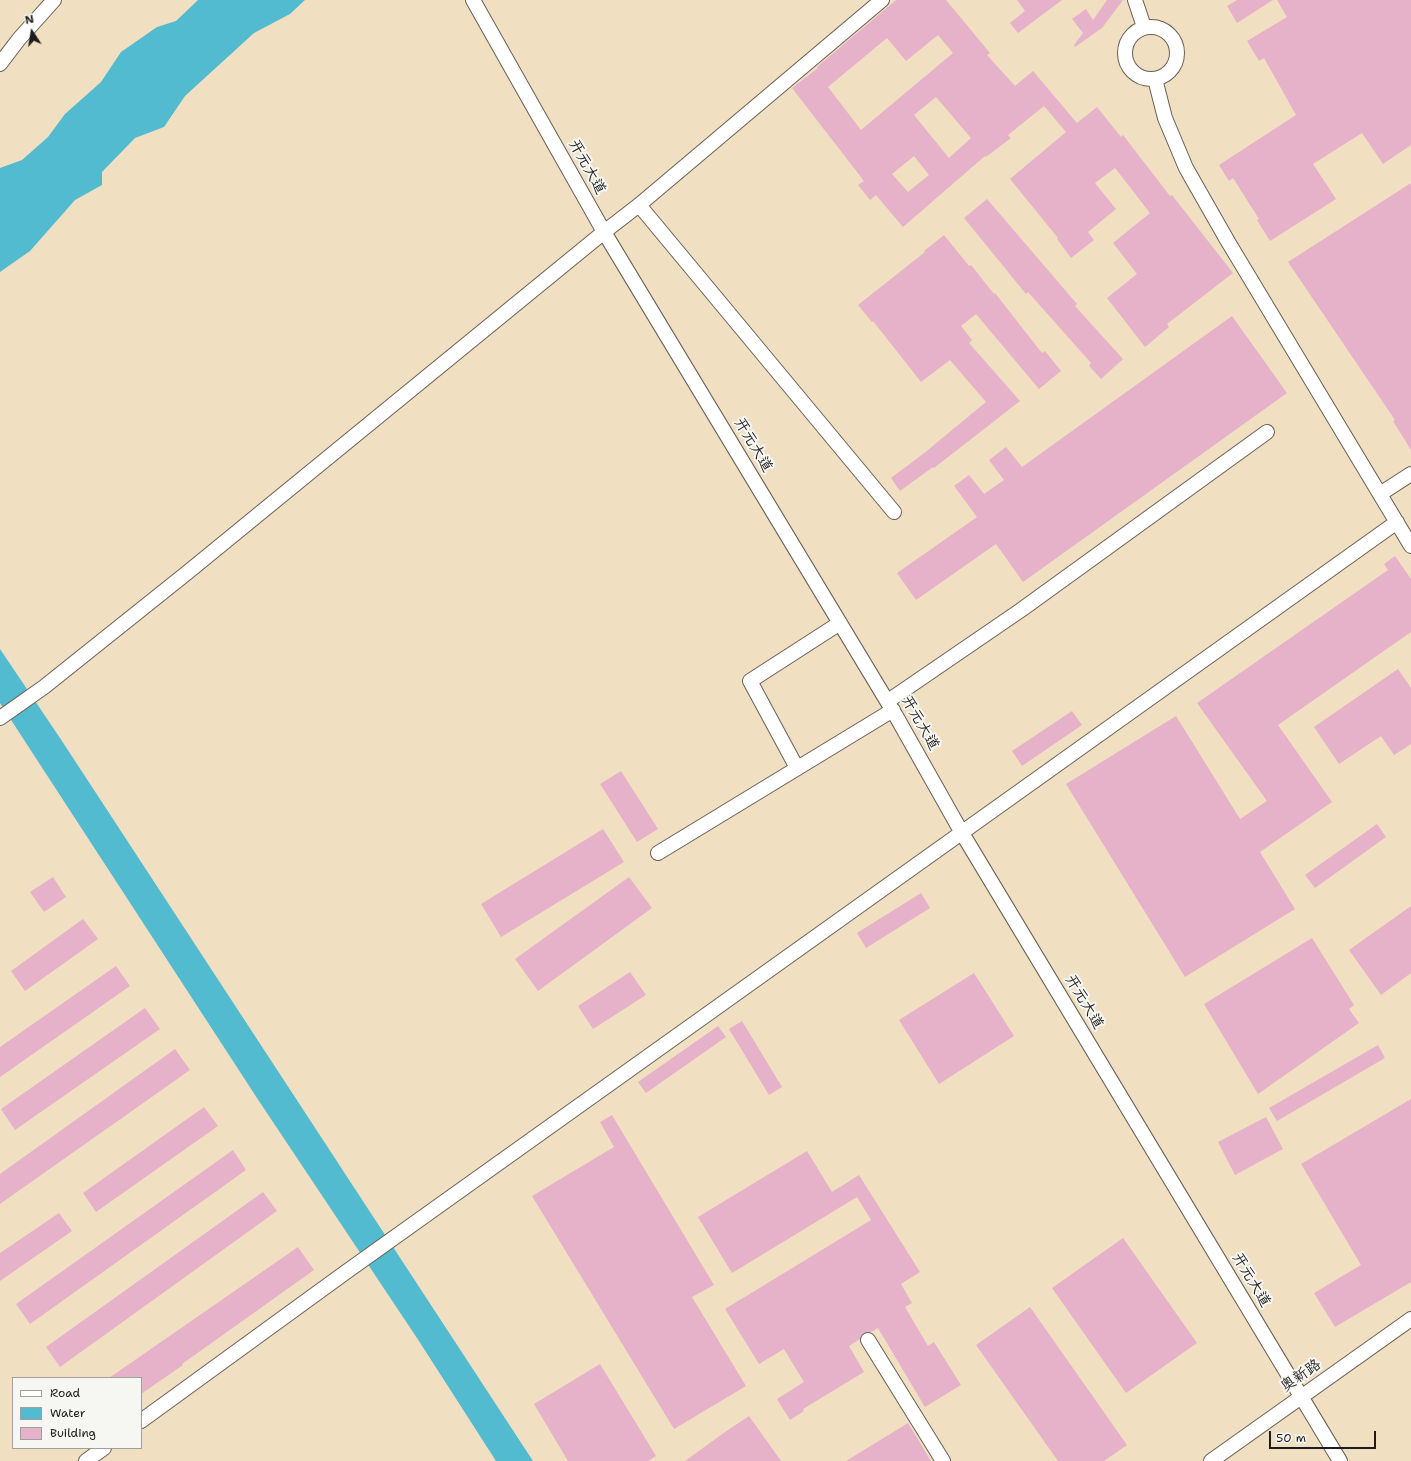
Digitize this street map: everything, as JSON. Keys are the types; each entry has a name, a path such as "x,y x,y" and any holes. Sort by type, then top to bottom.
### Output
{"street":[{"path":"0,64 19,39 54,0"},
{"name":"开元大道","path":"473,0 604,232 890,706 962,833 1340,1461"},
{"path":"0,718 44,687 213,552 604,232 639,206 882,0"},
{"path":"1135,0 1144,27"},
{"path":"1144,27 1155,27 1166,31 1174,39 1178,50 1177,60 1172,69 1165,76 1155,79 1146,79 1137,76 1130,69 1126,61 1124,51 1127,42 1134,33 1144,27"},
{"path":"1155,79 1165,118 1186,168 1227,240 1411,546"},
{"path":"639,206 894,512"},
{"path":"658,853 797,768 890,706 1267,432"},
{"path":"1380,494 1411,474"},
{"path":"142,1420 346,1272 1397,522"},
{"path":"797,768 750,681 840,623"},
{"name":"奥新路","path":"1211,1461 1411,1319"},
{"path":"868,1340 943,1461"},
{"path":"86,1461 103,1449"}],"water":[{"path":"198,0 305,0 290,14 254,33 185,96 164,127 135,138 102,172 102,185 75,200 30,251 0,272 0,168 22,160 48,137 65,114 101,82 121,52 157,27 176,21"},
{"path":"0,649 60,738 533,1461 496,1461 417,1338 257,1098 0,703"}],"building":[{"path":"896,0 946,0 990,53 987,55 1015,86 1033,71 1077,123 1097,107 1121,137 1123,135 1170,196 1172,195 1233,273 1167,324 1169,327 1145,347 1107,298 1137,274 1113,243 1150,213 1115,168 1095,183 1116,209 1088,232 1094,240 1071,258 1057,239 1058,238 1010,179 1066,132 1044,106 1008,135 1011,138 986,157 985,156 903,227 876,195 870,200 858,185 864,181 792,88 818,68 817,67","holes":["938,35 953,53 861,130 828,87 887,38 906,61","936,97 971,138 949,158 914,115","914,156 929,175 908,192 892,174"]},
{"path":"1017,0 1062,0 1018,33 1010,23 1025,11"},
{"path":"1107,0 1123,0 1102,28 1075,47 1074,45 1083,33 1072,19 1086,9 1093,20"},
{"path":"1237,0 1273,0 1237,23 1227,6"},
{"path":"1277,0 1411,0 1411,145 1383,164 1362,133 1313,164 1336,199 1270,241 1257,220 1259,219 1233,178 1229,181 1219,165 1296,115 1264,58 1259,61 1247,41 1287,17"},
{"path":"1411,183 1411,450 1393,421 1395,420 1288,262"},
{"path":"987,199 1077,304 1075,306 1123,359 1101,379 1089,366 1091,363 1028,292 1026,294 964,218"},
{"path":"944,235 969,266 971,265 994,294 995,293 1042,353 1045,351 1061,371 1039,389 976,314 961,326 972,340 969,343 1020,401 934,468 933,467 900,491 891,478 923,454 986,402 950,360 921,382 873,321 872,322 858,305"},
{"path":"1232,316 1287,393 1023,582 996,544 916,600 897,573 977,517 954,486 969,475 984,494 1004,480 989,460 1006,447 1022,467"},
{"path":"1395,556 1411,579 1411,632 1278,725 1332,802 1260,852 1295,909 1185,977 1066,784 1176,716 1240,819 1267,801 1197,703 1388,570 1384,564"},
{"path":"1398,669 1411,688 1411,744 1394,755 1381,736 1339,764 1314,727"},
{"path":"1072,711 1082,725 1022,766 1012,751"},
{"path":"621,771 658,829 637,842 600,784"},
{"path":"1377,824 1386,837 1315,888 1305,875"},
{"path":"603,829 624,862 501,937 481,904"},
{"path":"53,877 66,897 44,912 30,892"},
{"path":"629,877 652,908 538,991 515,959"},
{"path":"921,893 930,908 866,948 857,933"},
{"path":"1411,906 1411,973 1381,995 1349,950"},
{"path":"83,919 98,939 25,991 11,971"},
{"path":"1312,938 1354,1005 1349,1009 1359,1023 1258,1094 1204,1004"},
{"path":"116,966 130,986 0,1077 0,1047"},
{"path":"630,972 646,995 593,1029 578,1006"},
{"path":"974,973 1014,1036 939,1084 899,1020"},
{"path":"145,1008 160,1029 15,1130 1,1109"},
{"path":"742,1021 782,1087 769,1095 729,1029"},
{"path":"718,1026 726,1037 646,1093 638,1082"},
{"path":"1378,1045 1385,1058 1277,1121 1269,1108"},
{"path":"175,1049 190,1070 0,1204 0,1174"},
{"path":"1411,1099 1411,1282 1335,1327 1314,1293 1361,1265 1301,1164"},
{"path":"204,1107 218,1126 96,1212 83,1193"},
{"path":"612,1115 714,1285 692,1297 746,1386 674,1429 532,1196 614,1147 600,1122"},
{"path":"1266,1117 1283,1149 1235,1175 1218,1142"},
{"path":"233,1150 246,1170 30,1324 16,1304"},
{"path":"807,1151 832,1192 859,1175 920,1272 901,1284 912,1303 905,1307 928,1346 934,1342 961,1385 925,1407 878,1328 871,1332 864,1333 860,1339 849,1346 864,1372 803,1409 804,1411 790,1420 777,1399 804,1382 784,1349 759,1364 725,1309 871,1220 857,1197 732,1273 698,1217"},
{"path":"263,1192 277,1211 60,1367 46,1347"},
{"path":"59,1213 72,1231 0,1281 0,1253"},
{"path":"1123,1238 1197,1343 1126,1393 1052,1288"},
{"path":"298,1247 314,1270 142,1393 142,1377 110,1377"},
{"path":"1030,1307 1127,1445 1104,1461 1058,1461 976,1345"},
{"path":"600,1364 656,1456 648,1461 568,1461 534,1404"},
{"path":"749,1416 781,1461 685,1461 725,1432"},
{"path":"908,1423 931,1461 846,1461"}]}
